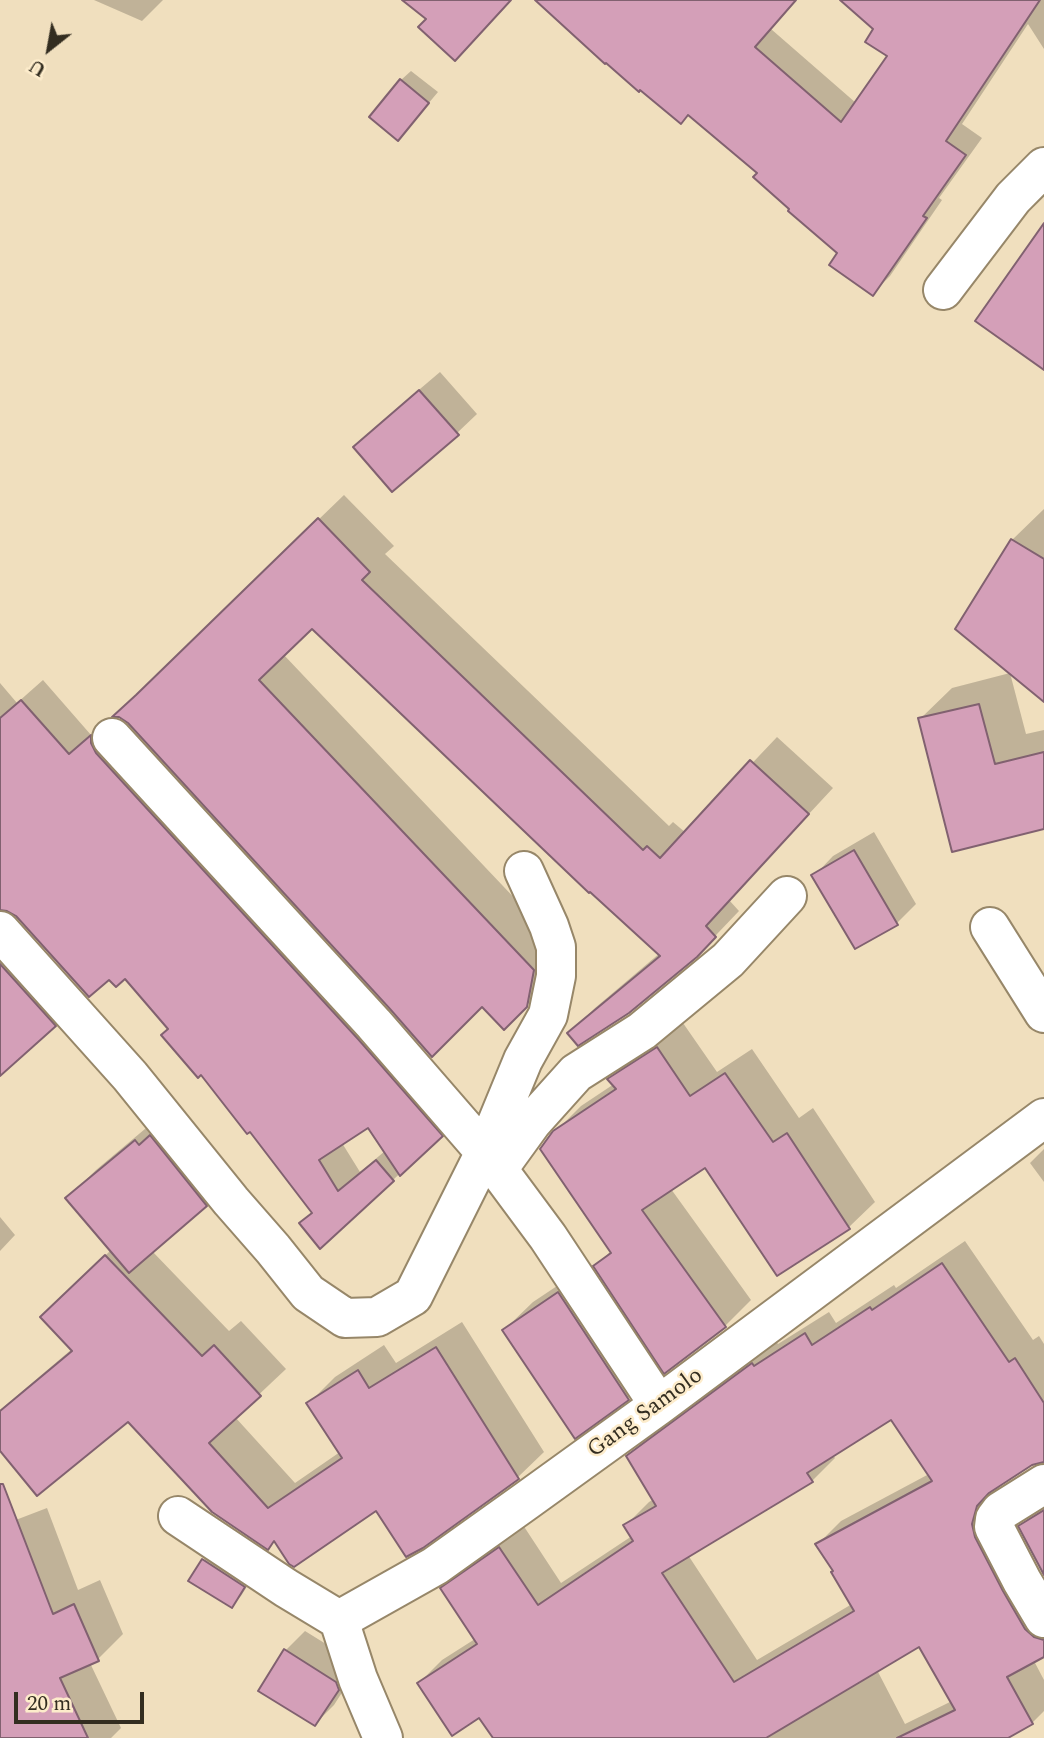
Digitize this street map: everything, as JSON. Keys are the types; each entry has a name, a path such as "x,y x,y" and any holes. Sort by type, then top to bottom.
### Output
{"street":[{"path":"943,290 1013,198 1044,167"},
{"path":"112,738 374,1024 492,1161 548,1237 659,1405"},
{"path":"0,931 130,1076 308,1293 345,1318 377,1317 413,1296 492,1161 523,1060 548,1015 556,976 556,947 524,871"},
{"path":"492,1161 576,1073 642,1031 728,960 787,896"},
{"path":"990,927 1044,1013"},
{"name":"Gang Samolo","path":"339,1620 435,1566 659,1405 1044,1118"},
{"path":"1044,1484 1000,1511 994,1527 1044,1618"},
{"path":"178,1517 339,1620 358,1679 383,1738"}],"building":[{"path":"402,0 511,0 455,61 418,27 426,19"},
{"path":"535,0 796,0 755,47 841,122 887,56 865,42 873,29 840,0 1040,0 946,141 966,155 923,216 927,218 873,296 829,265 837,253 753,177 757,173 688,115 681,124 640,90 639,92"},
{"path":"400,79 429,103 398,141 369,117"},
{"path":"1044,223 1044,370 975,321"},
{"path":"419,390 459,435 392,492 353,447"},
{"path":"318,518 370,572 362,580 643,850 647,846 660,858 750,760 809,814 706,926 716,937 697,957 629,1013 578,1046 567,1033 660,956 589,893 312,629 259,680 534,970 527,1007 504,1030 482,1007 432,1057 128,723 119,717 112,717"},
{"path":"1011,539 1044,559 1044,702 955,629"},
{"path":"21,700 69,754 91,735 91,743 96,753 358,1039 443,1136 400,1176 368,1128 319,1160 338,1191 376,1160 394,1181 320,1249 299,1223 312,1213 250,1132 247,1134 201,1075 198,1078 161,1035 168,1029 125,979 116,987 109,980 89,997 16,916 0,910 0,718"},
{"path":"979,704 995,764 1044,752 1044,829 952,852 918,718"},
{"path":"854,850 898,925 855,949 811,875"},
{"path":"0,964 56,1026 0,1076"},
{"path":"657,1047 690,1096 725,1073 773,1142 787,1133 850,1229 777,1276 705,1168 642,1210 726,1327 664,1374 593,1266 611,1253 540,1149 553,1131 616,1089 607,1079"},
{"path":"150,1135 207,1206 129,1273 65,1198 135,1140 139,1145"},
{"path":"105,1255 202,1356 214,1345 261,1396 209,1443 268,1508 342,1458 306,1403 358,1370 369,1388 436,1347 519,1479 423,1548 406,1557 376,1511 294,1567 289,1564 274,1541 268,1550 212,1512 128,1422 37,1496 0,1451 0,1411 72,1351 40,1317"},
{"path":"942,1263 1009,1362 1015,1358 1044,1403 1044,1462 1032,1465 989,1493 977,1506 972,1524 975,1537 1025,1629 1034,1637 1044,1640 1044,1657 1007,1677 1033,1724 1008,1738 897,1738 955,1710 919,1647 766,1738 493,1738 479,1718 452,1736 417,1683 477,1644 440,1588 499,1547 538,1605 633,1541 623,1525 656,1506 626,1456 752,1363 754,1366 805,1333 812,1345 870,1307 872,1310","holes":["891,1420 932,1481 815,1544 854,1611 734,1682 662,1573 813,1482 807,1473"]},
{"path":"558,1292 629,1400 575,1439 502,1330"},
{"path":"0,1484 3,1484 53,1614 74,1604 99,1661 60,1678 88,1738 0,1738"},
{"path":"1044,1510 1044,1575 1018,1526"},
{"path":"202,1559 245,1587 232,1608 188,1581"},
{"path":"284,1649 336,1682 339,1690 315,1726 258,1691"}]}
